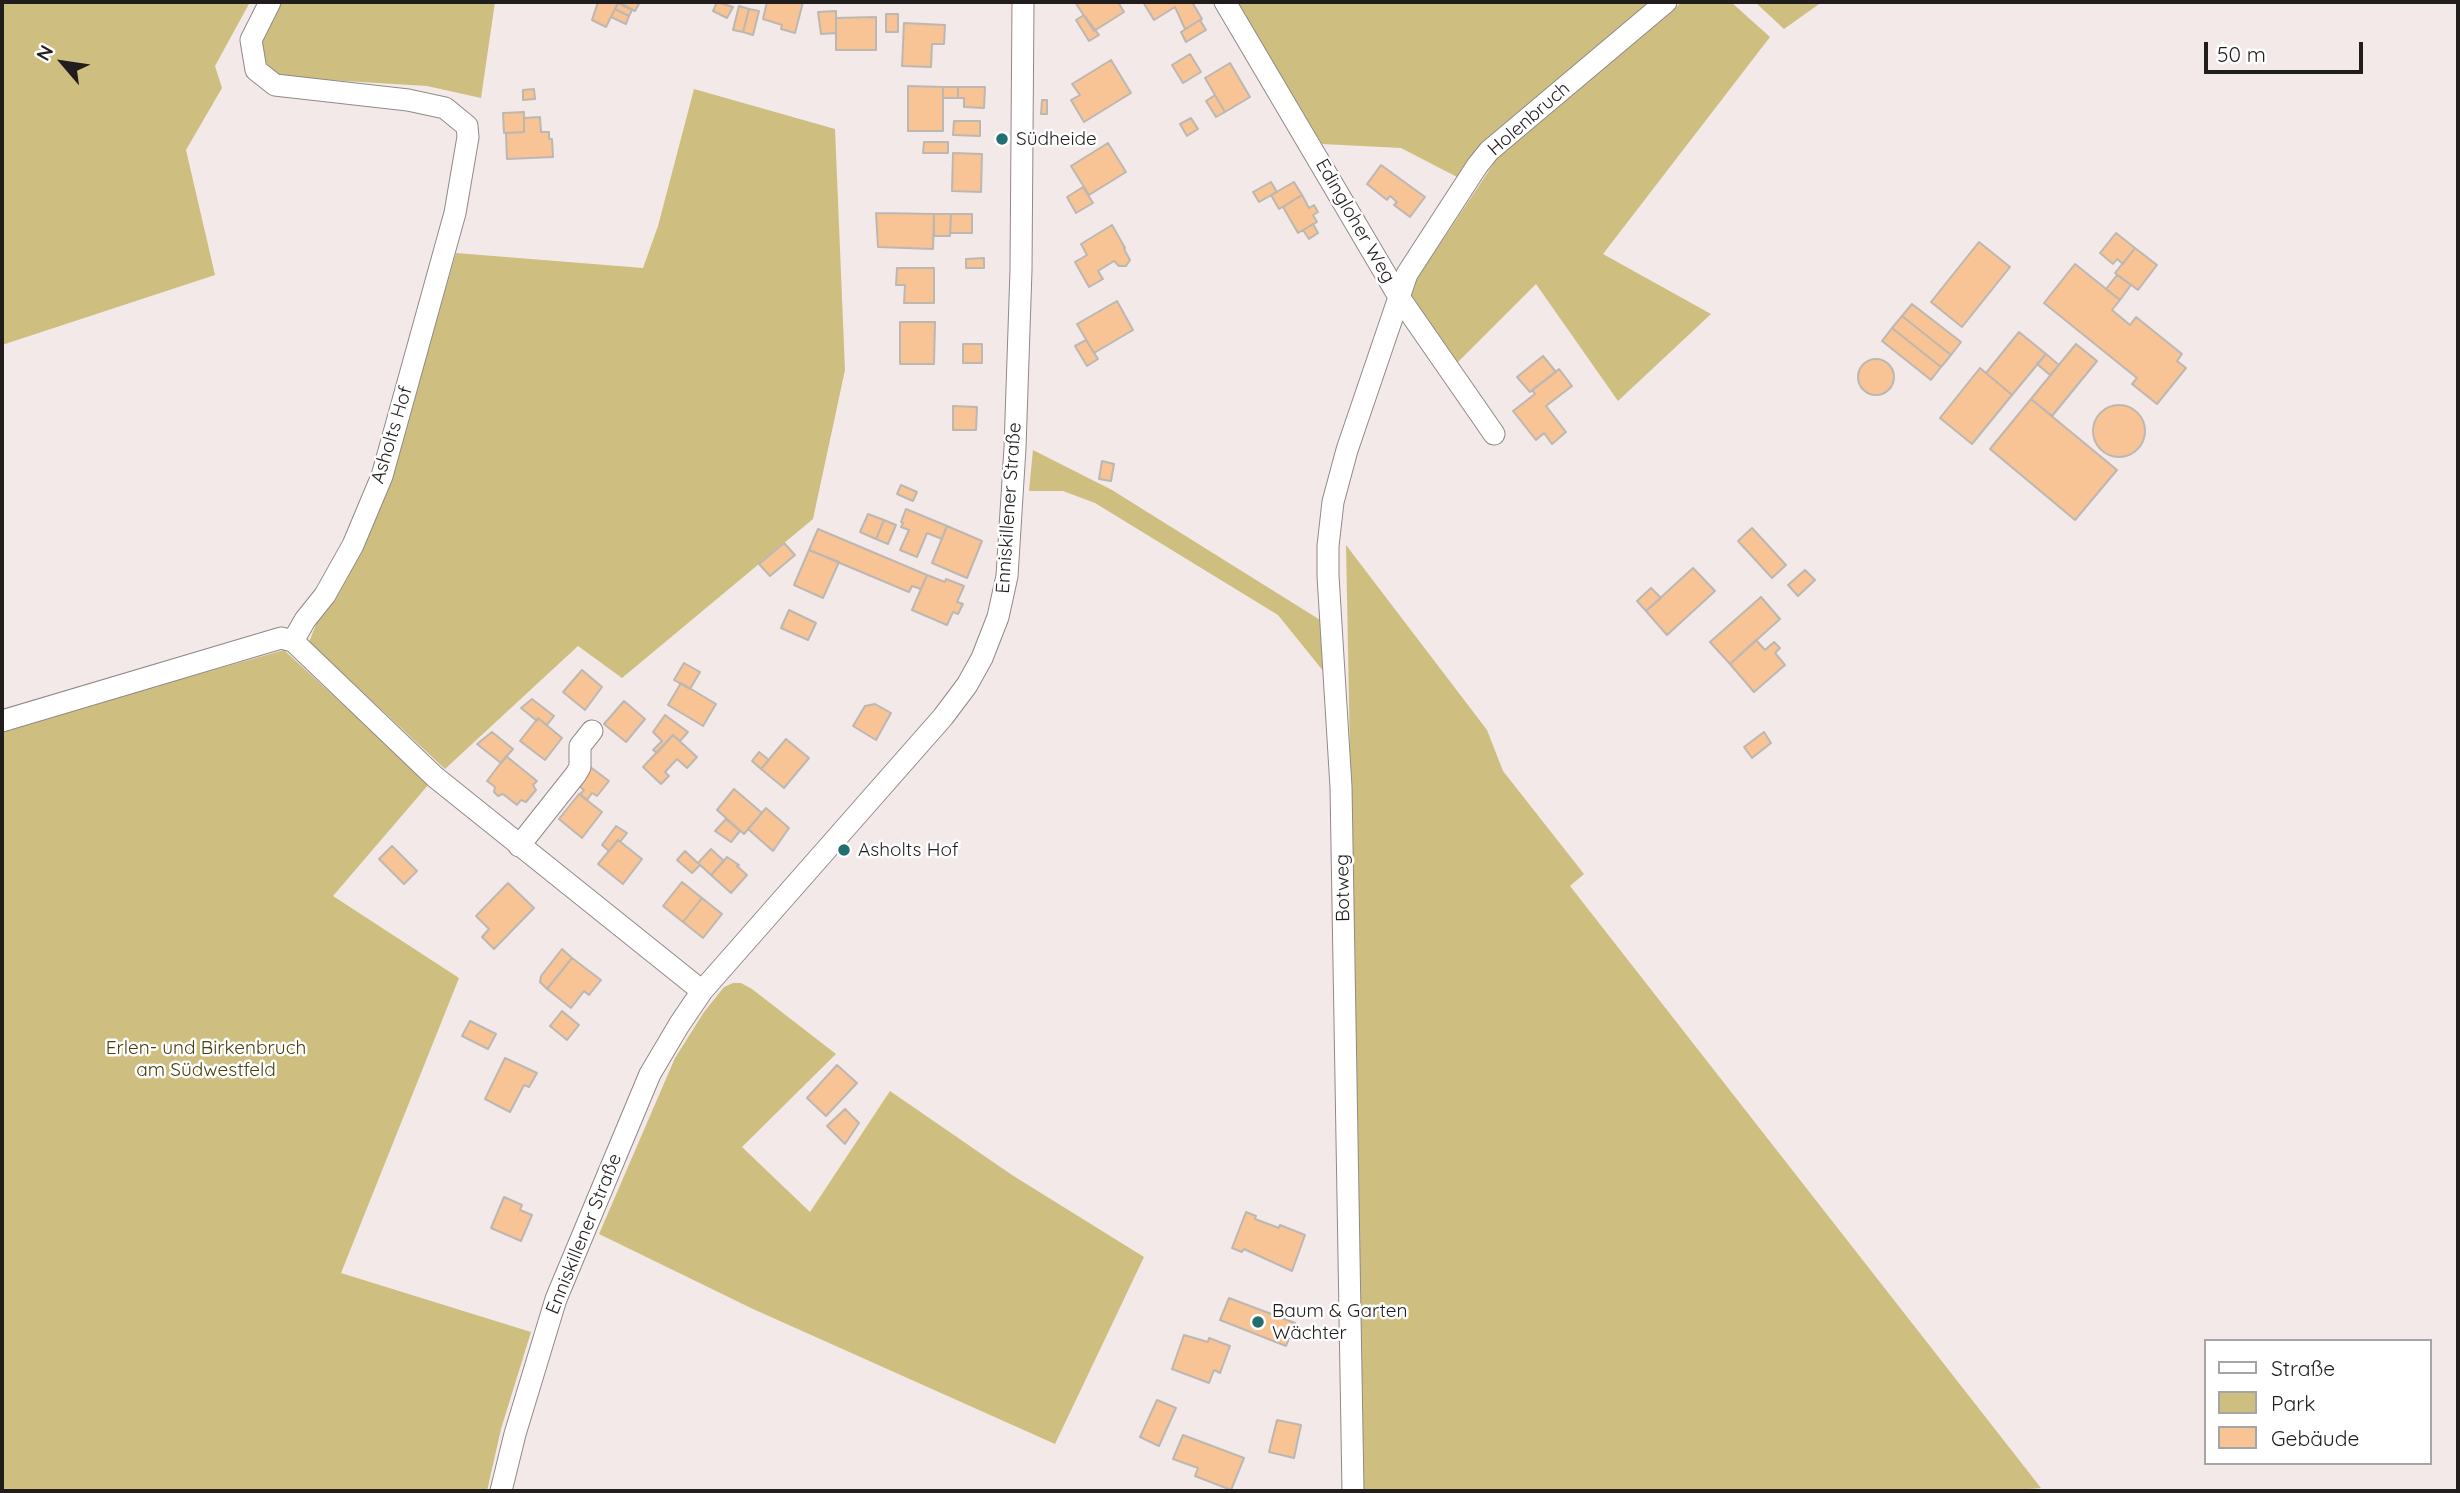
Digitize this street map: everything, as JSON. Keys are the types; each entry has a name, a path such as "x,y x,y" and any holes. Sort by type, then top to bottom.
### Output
{"street":[{"name":"Asholts Hof","path":"270,2 251,40 256,70 275,85 445,108 467,126 468,137 455,213 382,476 353,545 325,595 305,620 293,641"},
{"name":"Enniskillener Straße","path":"501,1491 545,1332 581,1234 650,1074 678,1025 702,991 943,717 967,685 982,658 998,617 1007,576 1015,448 1021,270 1023,2"},
{"name":"Edingloher Weg","path":"1226,2 1399,296 1493,434"},
{"name":"Holenbruch","path":"1399,296 1415,261 1489,151 1666,2"},
{"name":"Botweg","path":"1353,1491 1341,787 1328,546 1333,502 1347,450 1399,296"},
{"path":"2,721 281,638 293,641 435,776 702,991"},
{"path":"519,846 576,774 580,767 580,746 592,731"}],"green space":[{"path":"2,2 250,2 215,66 222,88 186,150 215,275 2,345"},
{"path":"282,2 495,2 481,98 427,86 279,77 266,63 259,43"},
{"path":"1237,2 1653,2 1461,179 1401,148 1322,144"},
{"path":"1682,2 1731,2 1770,37 1603,254 1711,314 1618,401 1536,284 1455,365 1410,297 1414,283 1498,157"},
{"path":"1755,2 1822,2 1784,29"},
{"path":"694,89 835,129 845,370 813,519 622,678 578,646 445,769 309,642 317,622 334,599 391,476 456,253 643,268 658,226"},
{"path":"1033,450 1112,490 1325,623 1324,672 1278,615 1095,503 1063,491 1029,491"},
{"path":"1346,545 1487,730 1503,771 1584,874 1570,886 2041,1488 2006,1491 1364,1491"},
{"name":"Erlen- und Birkenbruch am Südwestfeld","path":"284,650 429,784 333,896 459,978 341,1273 531,1332 501,1429 487,1491 2,1491 2,730"},
{"path":"741,983 752,989 836,1054 742,1147 810,1212 890,1091 1012,1175 1144,1257 1055,1444 753,1309 599,1234 675,1058 704,1012 724,987"}],"building":[{"path":"598,2 618,3 606,27 592,20"},
{"path":"618,2 640,2 635,11"},
{"path":"717,2 733,7 727,18 713,11"},
{"path":"767,2 803,2 795,33 781,29 782,25 763,19"},
{"path":"1075,2 1118,2 1124,12 1094,31"},
{"path":"1143,2 1192,2 1202,19 1185,29 1175,7 1154,20"},
{"path":"618,3 632,10 629,16 615,9"},
{"path":"739,6 749,9 743,32 733,30"},
{"path":"615,9 629,16 626,24 611,17"},
{"path":"749,9 759,11 753,35 743,32"},
{"path":"836,11 836,33 821,34 818,12"},
{"path":"886,14 898,14 898,32 886,32"},
{"path":"1084,15 1099,35 1089,41 1076,20"},
{"path":"876,17 876,50 836,50 836,18"},
{"path":"1200,20 1206,30 1186,42 1181,32"},
{"path":"904,23 945,25 944,44 932,44 931,67 902,66"},
{"path":"1190,54 1201,72 1183,83 1172,65"},
{"path":"1111,60 1131,93 1084,122 1071,100 1080,95 1072,84"},
{"path":"1230,63 1250,97 1225,112 1205,78"},
{"path":"908,86 943,87 943,131 908,131"},
{"path":"943,87 958,87 958,98 943,98"},
{"path":"958,87 985,87 984,108 964,107 964,98 958,98"},
{"path":"534,89 535,99 523,100 523,90"},
{"path":"1215,95 1225,112 1216,117 1206,101"},
{"path":"1042,100 1047,100 1047,114 1041,114"},
{"path":"524,112 524,132 504,133 503,113"},
{"path":"540,117 541,132 549,132 549,139 552,139 553,157 507,159 506,133 524,132 524,118"},
{"path":"1191,118 1198,129 1187,136 1180,124"},
{"path":"954,121 980,121 980,136 953,135"},
{"path":"924,142 948,142 948,153 923,153"},
{"path":"1108,143 1126,172 1089,195 1071,166"},
{"path":"953,153 982,154 981,192 952,191"},
{"path":"1381,165 1425,197 1410,217 1394,205 1397,202 1390,196 1387,200 1367,184"},
{"path":"1271,182 1277,192 1259,202 1253,192"},
{"path":"1294,182 1302,195 1279,209 1271,195"},
{"path":"1083,187 1093,203 1076,213 1067,197"},
{"path":"1302,195 1309,208 1314,205 1318,212 1313,215 1317,222 1298,233 1283,207"},
{"path":"876,213 934,214 933,249 878,247"},
{"path":"934,214 951,214 950,236 934,236"},
{"path":"951,214 972,214 972,233 950,233"},
{"path":"1313,224 1318,233 1309,239 1303,230"},
{"path":"1112,225 1130,260 1126,266 1119,266 1114,261 1098,271 1103,279 1089,287 1075,262 1087,255 1081,244"},
{"path":"2116,233 2135,248 2123,264 2117,259 2113,264 2100,253"},
{"path":"1979,242 2010,267 1962,327 1931,302"},
{"path":"2135,248 2157,265 2138,290 2115,273"},
{"path":"984,258 984,268 966,268 966,259"},
{"path":"2075,264 2120,300 2112,310 2130,325 2136,317 2182,354 2177,361 2186,368 2157,404 2132,384 2137,378 2044,303"},
{"path":"897,268 934,268 934,303 904,303 905,285 896,285"},
{"path":"2117,275 2131,285 2120,300 2106,289"},
{"path":"1117,301 1133,330 1094,353 1077,324"},
{"path":"1912,304 1961,342 1951,355 1902,316"},
{"path":"1902,316 1951,355 1941,367 1892,328"},
{"path":"900,322 935,322 934,364 900,364"},
{"path":"1892,328 1941,367 1931,380 1882,341"},
{"path":"2019,332 2046,354 2012,395 1986,373"},
{"path":"1086,340 1098,359 1087,366 1075,346"},
{"path":"963,344 982,344 982,363 963,363"},
{"path":"2076,344 2097,361 2052,416 2031,399"},
{"path":"2046,354 2059,365 2050,375 2037,364"},
{"path":"1543,356 1556,372 1530,392 1517,377"},
{"path":"1876,359 1889,364 1894,377 1889,390 1876,395 1863,390 1858,377 1863,364"},
{"path":"1980,368 2012,395 1972,444 1940,418"},
{"path":"1559,369 1572,386 1546,406 1566,432 1552,444 1544,433 1536,440 1513,411 1535,394 1532,390"},
{"path":"2031,399 2117,470 2075,520 1990,449"},
{"path":"2119,405 2129,407 2137,413 2143,421 2143,441 2137,449 2129,455 2119,457 2109,455 2101,449 2095,441 2093,431 2095,421 2101,413 2109,407"},
{"path":"953,406 977,407 976,430 953,430"},
{"path":"1102,461 1114,464 1111,481 1099,479"},
{"path":"901,485 917,492 913,501 897,494"},
{"path":"906,509 947,526 942,539 927,533 917,557 900,550 909,530 901,527"},
{"path":"868,514 884,520 876,539 860,532"},
{"path":"884,520 896,525 888,544 876,539"},
{"path":"947,526 982,541 967,578 932,563"},
{"path":"1752,528 1786,565 1772,578 1738,541"},
{"path":"818,529 927,575 921,589 912,586 909,592 809,550"},
{"path":"784,543 795,555 770,576 759,564"},
{"path":"809,550 839,562 823,598 794,585"},
{"path":"1693,568 1715,591 1667,635 1646,611"},
{"path":"1805,570 1815,580 1798,596 1788,585"},
{"path":"927,575 964,586 957,602 963,604 958,614 953,612 947,625 912,610"},
{"path":"1651,588 1661,598 1646,611 1637,601"},
{"path":"1761,597 1780,619 1730,664 1710,642"},
{"path":"789,610 816,623 808,640 781,628"},
{"path":"1756,640 1765,650 1774,642 1780,648 1775,653 1785,665 1754,692 1730,664"},
{"path":"684,663 700,672 690,689 674,680"},
{"path":"582,670 602,687 585,710 563,692"},
{"path":"681,683 716,704 703,726 668,705"},
{"path":"532,699 554,716 547,725 538,718 537,721 521,708"},
{"path":"624,701 645,719 626,742 604,724"},
{"path":"875,704 891,713 876,740 853,726 865,706"},
{"path":"665,715 688,732 680,741 673,735 657,753 653,750 662,741 653,732"},
{"path":"538,718 562,738 545,760 520,741"},
{"path":"492,732 513,749 501,763 477,744"},
{"path":"1764,732 1771,743 1752,758 1744,747"},
{"path":"673,735 697,757 687,768 677,759 665,772 669,776 661,784 643,767"},
{"path":"786,739 809,758 784,788 761,769"},
{"path":"759,752 769,760 761,769 752,761"},
{"path":"506,756 537,781 533,785 536,790 526,802 521,800 517,805 503,794 498,796 494,792 495,787 487,781"},
{"path":"589,766 609,781 597,796 592,793 587,800 580,794 584,790 575,783"},
{"path":"734,789 762,813 744,834 717,810"},
{"path":"579,794 602,812 582,838 559,819"},
{"path":"766,808 789,828 773,851 748,829"},
{"path":"726,819 740,831 731,842 715,831"},
{"path":"616,826 627,833 609,851 602,845"},
{"path":"618,840 642,859 623,884 598,864"},
{"path":"392,846 417,871 404,884 379,859"},
{"path":"711,849 724,861 711,875 698,863"},
{"path":"685,851 700,865 692,873 677,860"},
{"path":"727,857 747,875 731,893 711,875"},
{"path":"682,882 702,898 683,922 663,906"},
{"path":"508,883 534,908 494,949 482,937 489,929 476,916"},
{"path":"702,898 722,914 703,938 683,922"},
{"path":"562,949 572,958 547,989 540,982 541,976"},
{"path":"572,958 601,980 589,995 584,991 571,1008 547,989"},
{"path":"562,1011 579,1025 567,1040 550,1026"},
{"path":"470,1021 496,1034 488,1049 462,1036"},
{"path":"505,1058 537,1073 529,1087 524,1085 510,1112 485,1099"},
{"path":"837,1065 857,1083 826,1116 807,1098"},
{"path":"845,1109 859,1123 845,1144 827,1126"},
{"path":"504,1197 522,1205 520,1210 532,1215 521,1241 491,1228"},
{"path":"1246,1212 1256,1216 1255,1219 1305,1235 1292,1271 1244,1249 1242,1252 1232,1248"},
{"name":"Baum & Garten Wächter","path":"1229,1298 1295,1323 1286,1346 1220,1320"},
{"path":"1184,1335 1208,1342 1209,1338 1230,1346 1220,1373 1214,1370 1209,1383 1172,1369"},
{"path":"1157,1400 1176,1408 1159,1446 1140,1437"},
{"path":"1277,1420 1301,1425 1294,1458 1269,1452"},
{"path":"1183,1435 1244,1458 1231,1490 1195,1476 1198,1468 1173,1459"}],"place":[{"name":"Südheide","path":"1002,139"},
{"name":"Asholts Hof","path":"844,850"},
{"name":"Baum & Garten Wächter","path":"1258,1322"}]}
